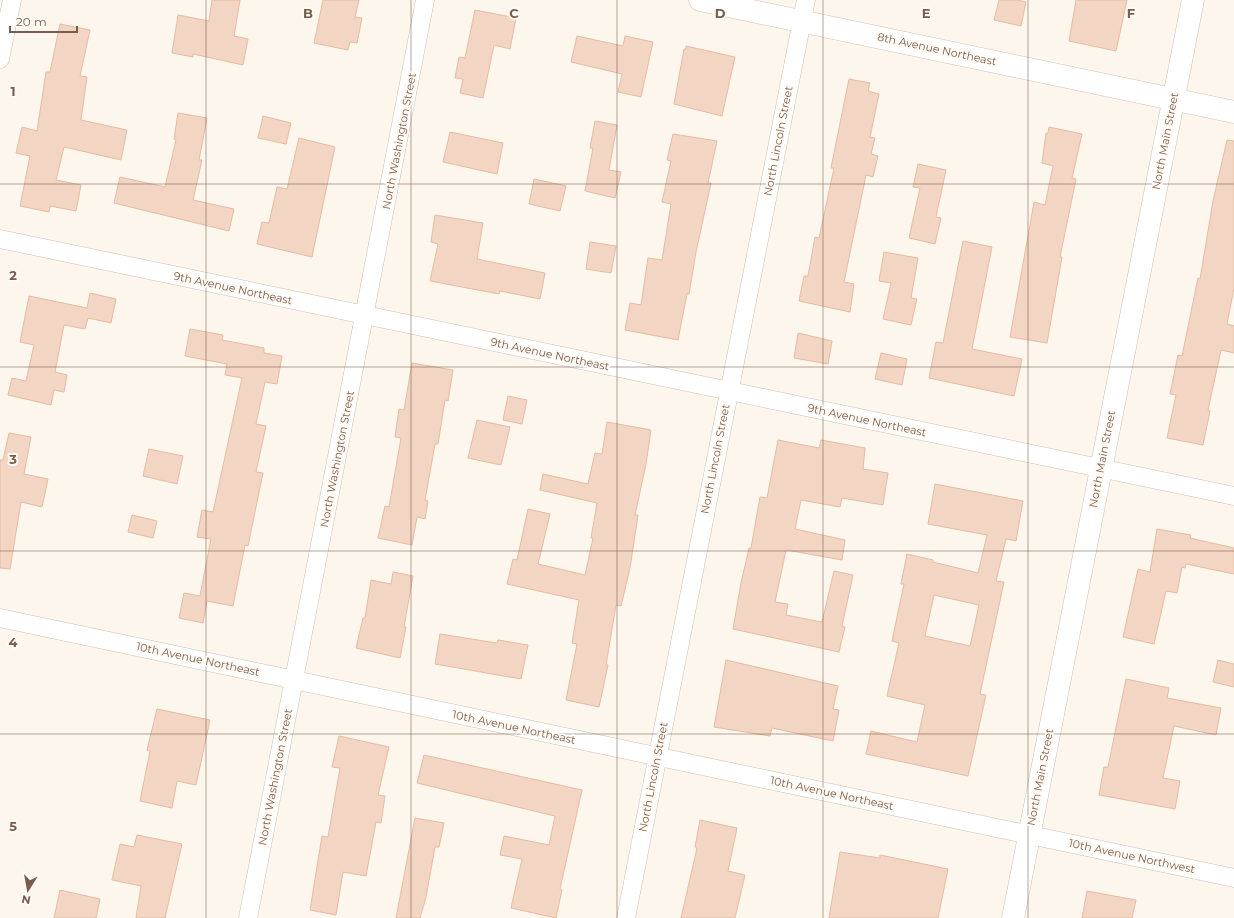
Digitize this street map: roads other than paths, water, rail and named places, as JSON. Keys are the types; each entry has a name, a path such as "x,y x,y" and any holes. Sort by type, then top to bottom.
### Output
{"street":[{"path":"0,59 12,0"},
{"name":"North Washington Street","path":"248,918 425,0"},
{"name":"8th Avenue Northeast","path":"700,0 1234,112"},
{"name":"North Lincoln Street","path":"626,918 806,0"},
{"name":"North Main Street","path":"1013,918 1100,468 1193,0"},
{"name":"9th Avenue Northeast","path":"0,239 1234,496"},
{"name":"10th Avenue Northeast","path":"0,618 1029,834"},
{"name":"10th Avenue Northwest","path":"1029,834 1234,878"}]}
